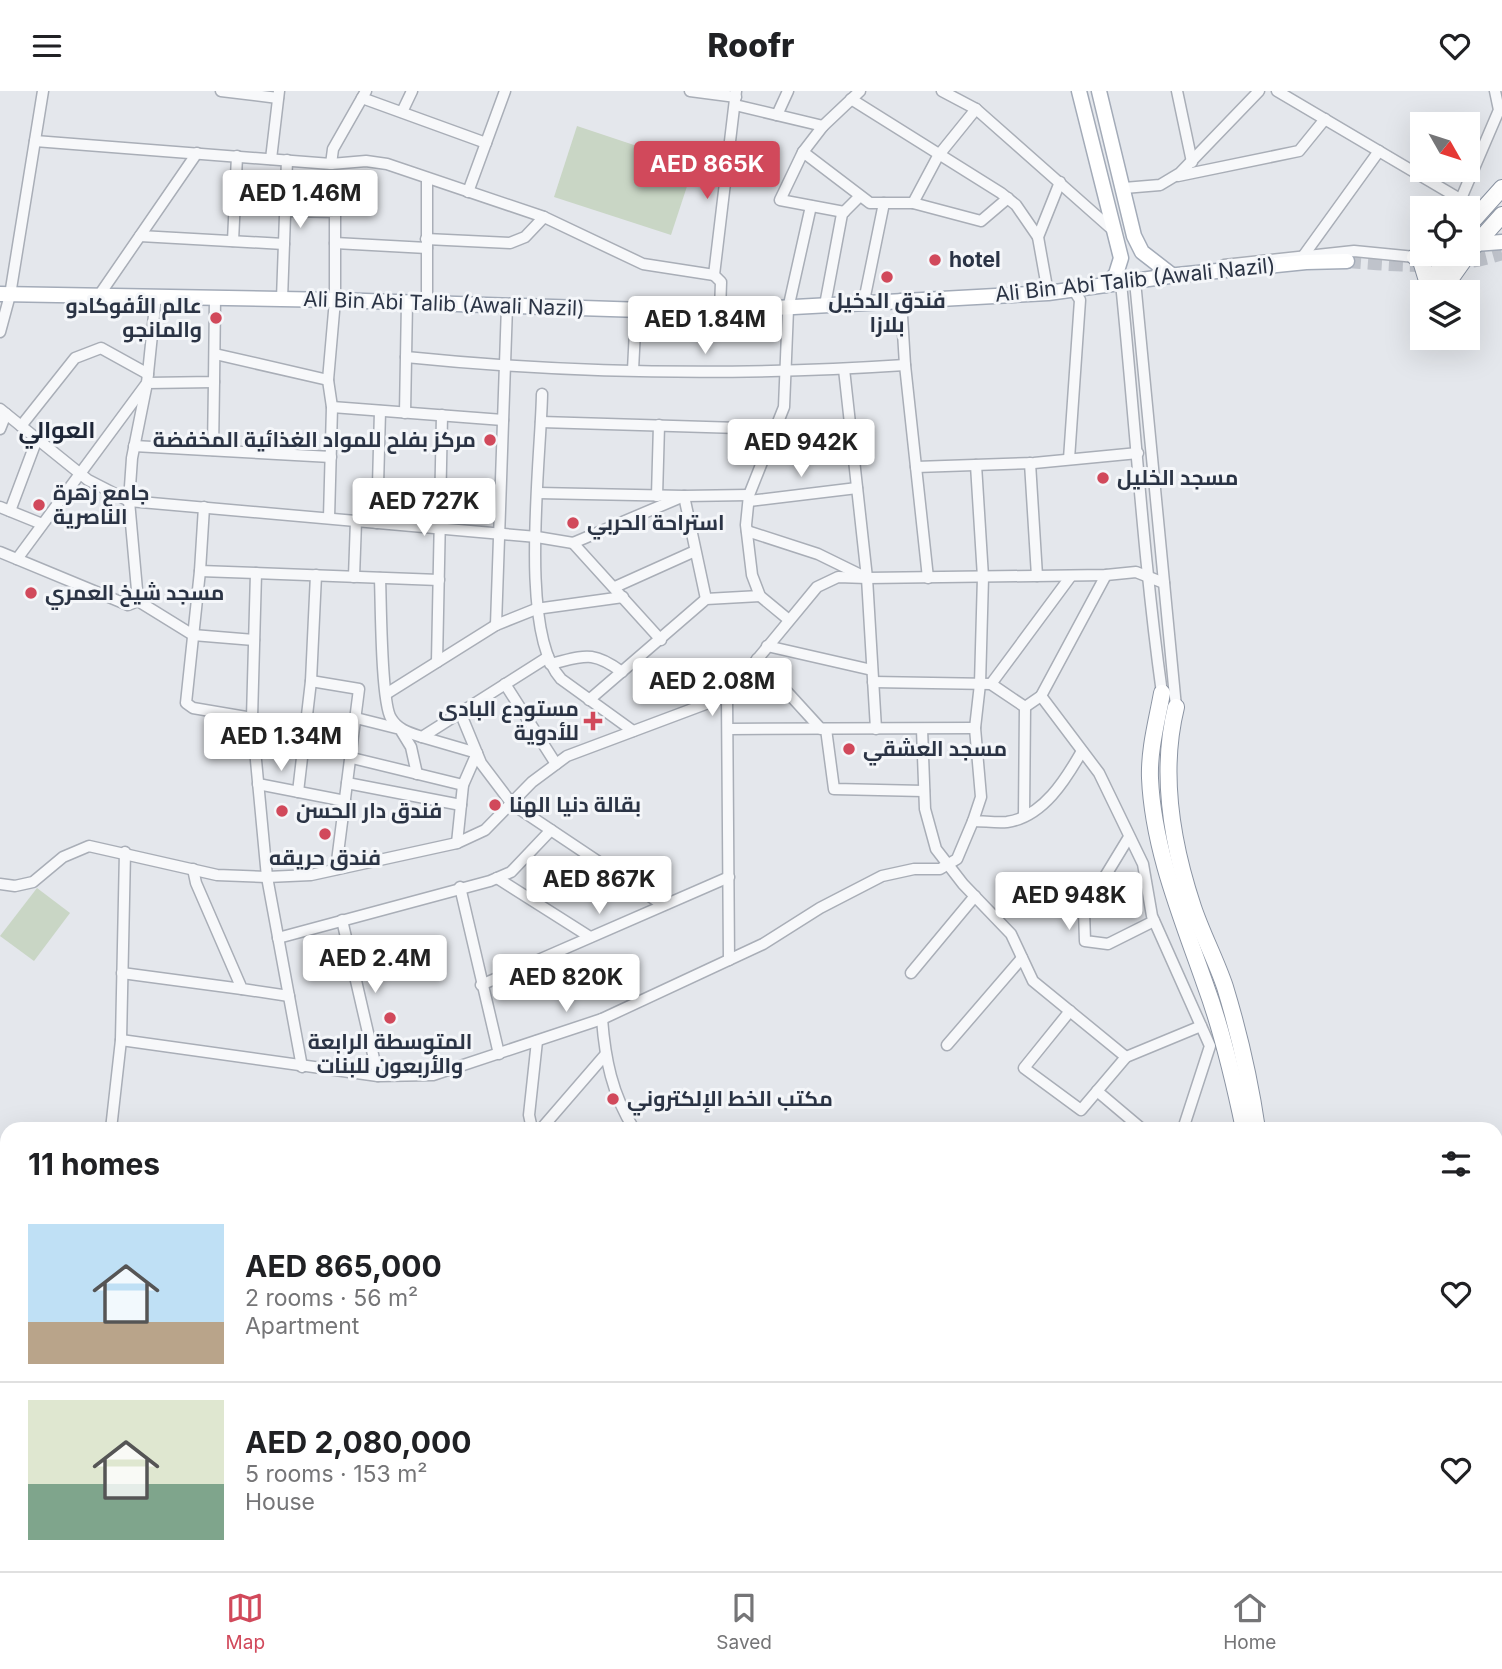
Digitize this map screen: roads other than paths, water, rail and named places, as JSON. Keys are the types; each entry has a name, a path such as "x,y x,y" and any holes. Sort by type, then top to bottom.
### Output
{"highway":[{"path":"1480,213 1502,188"},
{"path":"1480,239 1502,215"},
{"path":"1440,280 1454,266"},
{"path":"1162,693 1152,745 1150,777 1157,826 1178,911 1206,987 1242,1122"},
{"path":"1176,706 1167,765 1179,858 1194,908 1224,987 1251,1084 1256,1122"}],"main road":[{"path":"1079,91 1115,232 1121,283"},
{"path":"1099,91 1135,236 1142,252 1175,276"},
{"path":"1480,248 1502,242"},
{"name":"Ali Bin Abi Talib (Awali Nazil)","path":"5,295 100,294 720,311 1048,293 1175,276 1306,262 1347,261"}],"street":[{"path":"0,332 43,91"},
{"path":"221,91 279,94 271,159"},
{"path":"402,112 412,91"},
{"path":"468,192 505,91"},
{"path":"690,91 736,98 778,115 823,126"},
{"path":"778,115 788,91"},
{"path":"844,212 780,200 803,152 823,126 860,91"},
{"path":"942,91 976,109 1115,232"},
{"path":"1177,91 1192,162"},
{"path":"1124,188 1160,185 1174,176 1192,162 1259,91"},
{"path":"1277,91 1379,151 1446,196"},
{"path":"1461,196 1499,110 1495,91"},
{"path":"331,164 333,149 364,94 402,112 486,143"},
{"path":"714,275 736,98"},
{"path":"851,99 1016,205 1038,237 1048,293"},
{"path":"913,203 938,156 976,109"},
{"path":"1174,176 1299,151 1325,119"},
{"path":"35,141 331,164 366,161 544,217 643,264 714,275 721,282 720,311"},
{"path":"1304,255 1379,151"},
{"path":"803,152 870,204 913,203 981,221 1008,198"},
{"path":"100,294 197,153"},
{"path":"233,241 237,156"},
{"path":"282,299 287,160"},
{"path":"427,178 428,303"},
{"path":"1038,237 1060,182"},
{"path":"825,305 844,212 860,196"},
{"path":"864,301 884,204"},
{"path":"789,620 760,596 752,575 747,531 749,498 784,407 788,309 811,206"},
{"path":"285,211 335,212 335,300 328,380 332,407 329,518"},
{"path":"335,243 510,243 525,237 544,217"},
{"path":"140,236 284,244"},
{"path":"1175,276 1238,262 1304,255 1354,251 1410,255"},
{"path":"1121,283 1138,453 1146,576 1162,693"},
{"path":"1121,283 1164,583 1176,706"},
{"path":"1069,459 1080,300 1073,289"},
{"path":"138,601 129,501 134,446 147,378 156,296"},
{"path":"213,450 215,298"},
{"path":"901,299 905,365 928,578"},
{"path":"405,413 407,302"},
{"path":"496,625 507,306"},
{"path":"633,370 636,310"},
{"path":"21,426 75,358 101,348 147,378 214,382"},
{"path":"215,354 328,380"},
{"path":"406,356 505,367 787,373 905,365"},
{"path":"844,369 867,579 876,729"},
{"path":"17,559 147,378"},
{"path":"542,394 536,609 549,661 561,679 633,731"},
{"path":"332,407 503,420"},
{"path":"377,523 380,411"},
{"path":"0,429 3,412 80,474 129,501 499,533 573,543 684,496"},
{"path":"437,662 442,415"},
{"path":"541,422 776,429"},
{"path":"657,496 659,425"},
{"path":"37,439 5,509 43,524"},
{"path":"134,446 331,457"},
{"path":"916,467 1030,463 1138,453"},
{"path":"1030,463 1037,576"},
{"path":"121,1040 378,1076 433,1075 601,1019 729,960 882,876 914,869 940,869 957,859 981,797 975,728 986,684 976,465"},
{"path":"538,493 749,498 857,488"},
{"path":"684,496 706,599"},
{"path":"204,507 186,703 192,708 252,717"},
{"path":"354,577 356,521"},
{"path":"747,531 818,554 867,579"},
{"path":"573,543 660,640"},
{"path":"615,587 695,551"},
{"path":"0,552 128,605 138,601"},
{"path":"200,571 439,580"},
{"path":"0,884 16,886 33,882 63,857 82,848 103,847 217,875 267,877 311,875 457,843 485,830 532,782 567,756 727,696 817,587 838,577 867,579 1071,576 1106,575 1126,571 1164,583"},
{"path":"256,573 252,717 258,783 267,877 302,1067"},
{"path":"298,792 311,681 316,575"},
{"path":"1025,707 1041,696 1106,575"},
{"path":"986,684 1071,576"},
{"path":"380,578 389,717 411,747 416,774"},
{"path":"589,700 706,599 760,596"},
{"path":"386,694 496,625 536,609 623,597"},
{"path":"138,601 193,635 254,640"},
{"path":"767,646 873,676 986,684 1025,707"},
{"path":"422,737 505,684 549,661 601,657 622,672"},
{"path":"757,659 824,729 834,789 924,791"},
{"path":"311,681 359,689 336,869"},
{"path":"505,684 556,764"},
{"path":"727,696 729,960"},
{"path":"1041,696 1099,773 1143,865 1154,921 1210,1046 1185,1122"},
{"path":"1024,815 1025,707"},
{"path":"460,712 477,753 513,804 663,905"},
{"path":"356,718 477,753"},
{"path":"729,729 975,728"},
{"path":"922,729 925,809 936,849 975,897 1011,934 1033,981 1126,1057"},
{"path":"973,821 1005,822 1024,815 1060,788 1082,751"},
{"path":"457,843 463,785 477,753"},
{"path":"352,758 463,785"},
{"path":"258,783 345,801"},
{"path":"348,783 461,805"},
{"path":"278,938 497,878 510,872 551,830"},
{"path":"1129,837 1084,915 1084,941 1108,944 1154,921"},
{"path":"112,1122 121,1040 125,852"},
{"path":"193,869 196,883 242,989"},
{"path":"481,985 729,877"},
{"path":"497,878 590,937"},
{"path":"1033,879 1084,915"},
{"path":"460,887 499,1054"},
{"path":"911,973 975,897"},
{"path":"342,920 378,1076"},
{"path":"947,1045 1022,958"},
{"path":"122,973 289,996"},
{"path":"1070,1011 1024,1068 1081,1110 1126,1057 1201,1026"},
{"path":"601,1019 605,1055 614,1089 630,1122"},
{"path":"530,1122 537,1041"},
{"path":"547,1122 605,1055"},
{"path":"1097,1091 1134,1122"}],"tunnel":[{"path":"1347,261 1406,265 1445,264 1502,253"}],"place":[{"name":"hotel","path":"935,260"},
{"name":"فندق الدخيل بلازا","path":"887,277"},
{"name":"عالم الأفوكادو والمانجو","path":"216,318"},
{"name":"مركز بفلح للمواد الغذائية المخفضة","path":"490,440"},
{"name":"مسجد الخليل","path":"1103,478"},
{"name":"جامع زهرة الناصرية","path":"39,505"},
{"name":"استراحة الحربي","path":"573,523"},
{"name":"مسجد شيخ العمري","path":"31,593"},
{"name":"مستودع البادى للأدوية","path":"593,721"},
{"name":"مسجد العشقي","path":"849,749"},
{"name":"بقالة دنيا الهنا","path":"495,805"},
{"name":"فندق دار الحسن","path":"282,811"},
{"name":"فندق حريقه","path":"325,834"},
{"name":"المتوسطة الرابعة والأربعون للبنات","path":"390,1018"},
{"name":"مكتب الخط الإلكتروني","path":"613,1099"}],"district":[{"name":"العوالي","path":"57,430"}]}
